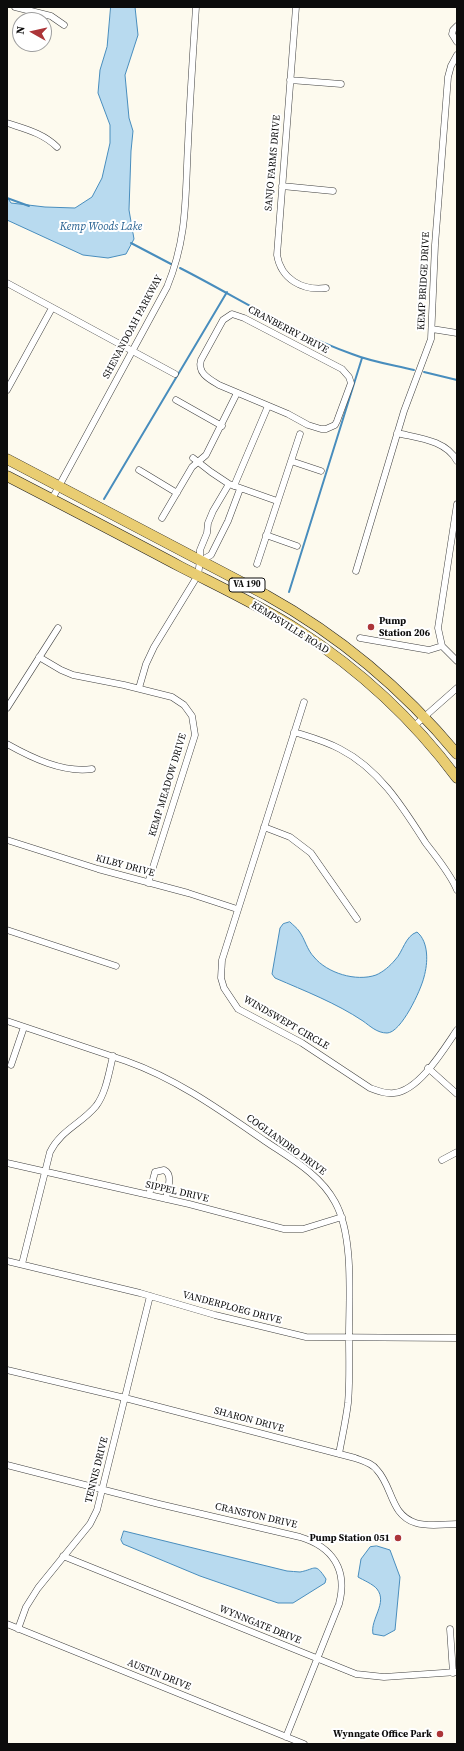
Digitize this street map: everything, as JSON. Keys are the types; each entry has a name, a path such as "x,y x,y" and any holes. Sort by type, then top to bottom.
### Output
{"main road":[{"name":"KEMPSVILLE ROAD","path":"7,459 282,604 336,638 377,671 425,717 457,754"},
{"name":"KEMPSVILLE ROAD","path":"7,476 278,618 317,643 371,685 414,726 457,778"}],"street":[{"path":"15,7 45,14 56,19 64,26"},
{"name":"SHENANDOAH PARKWAY","path":"52,499 167,287 180,249 185,216 190,93 196,7"},
{"name":"SANJO FARMS DRIVE","path":"296,7 277,247 279,266 286,276 297,284 308,288 326,288"},
{"path":"457,26 453,30 452,34 457,42"},
{"name":"KEMP BRIDGE DRIVE","path":"356,571 406,405 428,347 432,329 435,245 448,77 451,66 457,55"},
{"path":"290,80 341,84"},
{"path":"7,123 46,137 57,147"},
{"path":"282,186 332,191"},
{"path":"7,283 131,352 175,374"},
{"path":"7,390 52,308"},
{"name":"CRANBERRY DRIVE","path":"232,314 244,318 342,369 349,377 350,383 342,409 335,425 331,428 321,429 268,406 208,379 201,371 199,366 223,320 232,314"},
{"path":"432,329 457,334"},
{"path":"162,518 192,466 206,455 222,426 237,393"},
{"path":"176,400 222,426"},
{"path":"200,561 210,555 228,521 234,486 268,406"},
{"path":"398,433 443,446 453,454 457,461"},
{"path":"257,564 300,434"},
{"path":"193,458 234,486 277,501"},
{"path":"291,461 321,471"},
{"path":"139,470 177,493"},
{"path":"139,688 146,664 154,647 198,576 200,550 207,533 211,517 234,486"},
{"path":"457,504 438,628 442,646 448,654 457,661"},
{"path":"266,535 297,546"},
{"path":"7,708 58,628"},
{"path":"360,638 429,650 442,646"},
{"name":"KEMP MEADOW DRIVE","path":"39,657 73,675 139,688 172,697 180,701 188,709 192,716 196,729 189,756 148,883"},
{"path":"414,726 457,688"},
{"name":"WINDSWEPT CIRCLE","path":"304,702 222,960 221,969 224,988 238,1009 302,1043 370,1088 382,1093 395,1093 412,1086 441,1053 457,1030"},
{"path":"294,732 340,749 368,768 379,778 398,802 457,890"},
{"path":"7,744 37,759 65,768 81,771 92,770"},
{"path":"264,827 290,837 311,853 357,919"},
{"name":"KILBY DRIVE","path":"7,840 98,870 188,893 238,909"},
{"path":"7,930 116,966"},
{"name":"COGLIANDRO DRIVE","path":"7,1021 113,1056 145,1068 179,1084 303,1167 317,1178 330,1194 342,1217 348,1259 348,1403 339,1454"},
{"path":"11,1064 24,1027"},
{"path":"22,1264 50,1152 60,1135 97,1104 102,1094 113,1056"},
{"path":"428,1068 457,1094"},
{"path":"442,1160 457,1152"},
{"name":"SIPPEL DRIVE","path":"7,1163 166,1199 284,1230 303,1229 342,1217"},
{"path":"149,1195 155,1172 164,1170 170,1176 166,1199"},
{"name":"VANDERPLOEG DRIVE","path":"7,1261 150,1296 289,1334 312,1338 457,1338"},
{"name":"TENNIS DRIVE","path":"18,1629 30,1599 94,1516 102,1490 150,1296"},
{"name":"SHARON DRIVE","path":"7,1370 125,1398 366,1462 377,1469 384,1479 395,1507 406,1518 425,1525 457,1524"},
{"name":"CRANSTON DRIVE","path":"7,1465 102,1490 300,1537 315,1542 325,1549 338,1566 342,1587 339,1604 286,1737"},
{"name":"WYNNGATE DRIVE","path":"63,1556 356,1674 384,1678 455,1672"},
{"name":"AUSTIN DRIVE","path":"7,1624 304,1744"},
{"path":"450,1630 455,1672"}],"water":[{"name":"Kemp Woods Lake","path":"111,7 135,7 138,35 125,75 129,118 133,131 129,210 134,239 126,254 108,258 83,255 7,220 7,197 11,203 45,207 75,208 92,197 102,178 110,143 110,125 98,93 100,70 107,47"},
{"path":"290,922 299,931 310,951 320,963 334,972 351,977 368,977 376,975 386,969 398,957 410,937 417,932 424,941 426,947 427,959 425,971 415,1000 410,1010 398,1026 387,1033 380,1032 331,1003 275,978 272,974 280,928 283,924"},
{"path":"124,1531 287,1571 300,1572 315,1568 320,1570 326,1579 325,1583 293,1603 278,1603 200,1576 123,1544 121,1540"},
{"path":"377,1546 390,1550 400,1577 395,1630 384,1636 373,1634 374,1623 381,1600 380,1594 375,1587 358,1577 361,1559 370,1547"}],"waterway":[{"path":"7,198 29,206"},
{"path":"131,243 171,264"},
{"path":"180,268 308,336 360,357 414,370"},
{"path":"104,499 227,292"},
{"path":"289,592 362,358"},
{"path":"424,372 457,380"}],"place":[{"name":"Pump Station 206","path":"371,627"},
{"name":"Pump Station 051","path":"398,1538"},
{"name":"Wynngate Office Park","path":"440,1734"}]}
